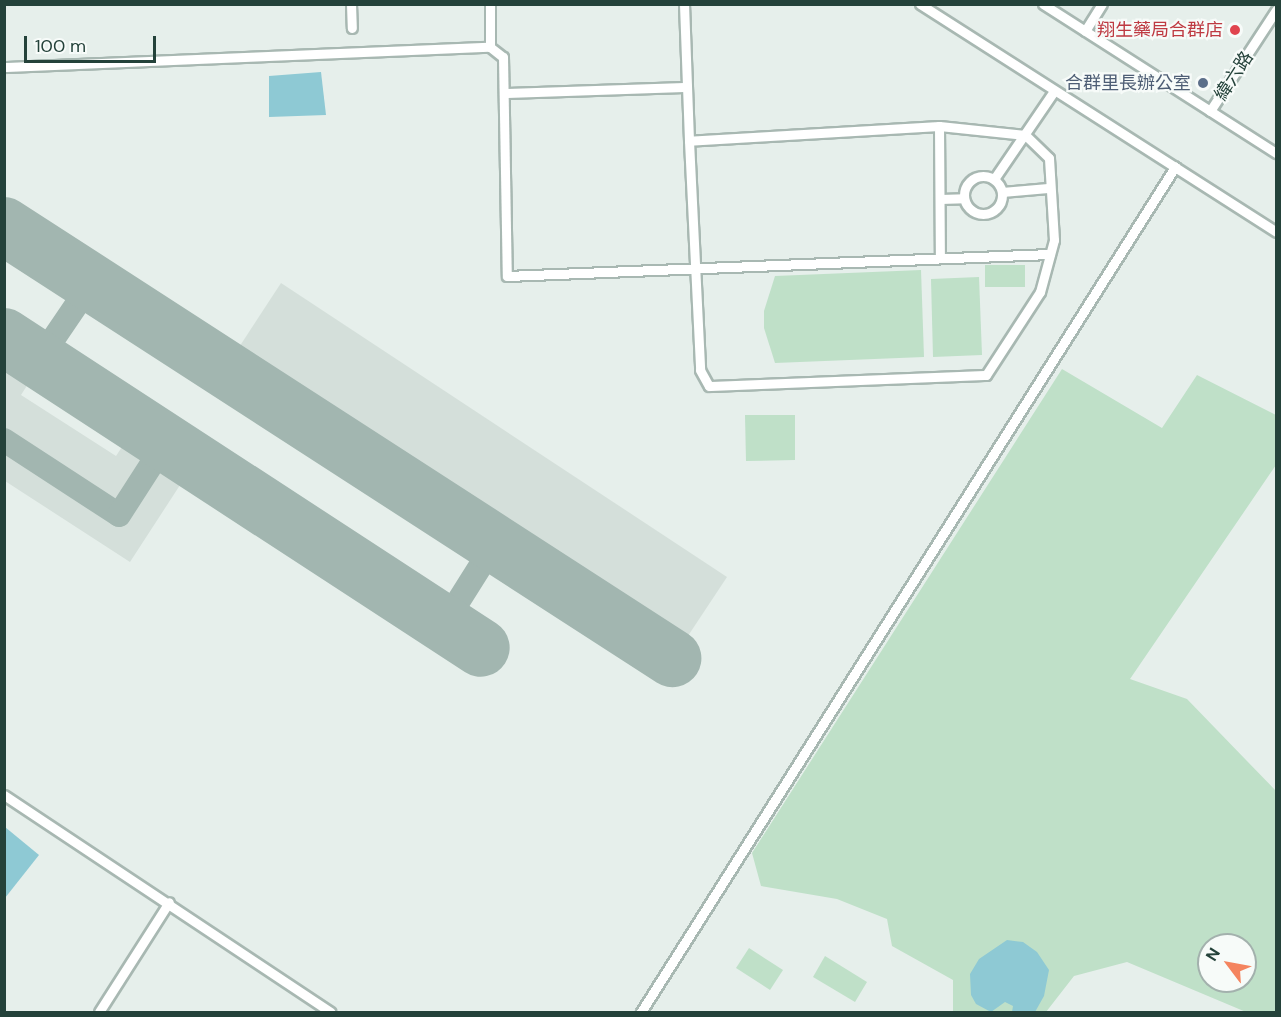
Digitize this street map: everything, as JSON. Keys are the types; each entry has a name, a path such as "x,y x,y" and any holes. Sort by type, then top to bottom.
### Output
{"street":[{"path":"351,4 352,28"},
{"path":"490,4 490,47"},
{"path":"684,4 688,141 696,268 699,370 709,386 986,375 1040,292 1054,240 1048,188 1049,158 1025,135 939,126 688,141"},
{"path":"920,4 1276,232"},
{"path":"1043,4 1276,153"},
{"path":"1085,31 1102,4"},
{"name":"緯六路","path":"1210,111 1276,10"},
{"path":"5,67 490,47 503,57 507,276 1050,254"},
{"path":"504,93 687,87"},
{"path":"994,179 1054,91"},
{"path":"939,126 940,258"},
{"path":"641,1012 1175,167"},
{"path":"964,198 970,180 982,176 994,179 1002,192"},
{"path":"1002,192 1048,188"},
{"path":"964,198 974,212 986,214 996,209 1002,192"},
{"path":"940,199 964,198"},
{"path":"4,795 170,902 331,1012"},
{"path":"99,1012 170,902"}],"shaded area":[{"path":"281,283 727,577 676,654 230,361"},
{"path":"5,337 42,362 21,395 116,456 137,424 195,462 130,562 5,481"}],"green space":[{"path":"985,265 1025,265 1025,287 985,287"},
{"path":"921,270 924,357 775,363 764,328 764,311 775,276"},
{"path":"979,277 982,355 933,357 931,279"},
{"path":"1062,369 1162,428 1197,375 1276,415 1276,465 1130,679 1187,699 1276,791 1276,1012 1246,1012 1201,993 1257,993 1257,933 1197,933 1197,991 1127,962 1074,976 1046,1012 953,1012 953,980 892,946 887,919 837,899 761,886 752,853"},
{"path":"745,415 795,415 795,460 746,461"},
{"path":"749,948 783,970 770,990 736,968"},
{"path":"825,956 867,982 855,1002 813,977"}],"water":[{"path":"321,72 326,115 269,117 269,76"},
{"path":"5,827 39,855 5,898"},
{"path":"1007,940 1023,942 1037,952 1049,970 1044,996 1035,1012 1012,1012 1013,1006 1005,1002 991,1012 976,1004 971,995 970,974 979,959"}],"taxiway":[{"path":"39,360 92,282"},
{"path":"4,355 13,343"},
{"path":"4,440 119,515 166,442"},
{"path":"444,624 495,543"}],"runway":[{"path":"4,226 672,658"},
{"path":"4,337 481,648"}],"place":[{"name":"翔生藥局合群店","path":"1235,30"},
{"name":"合群里長辦公室","path":"1203,83"}]}
